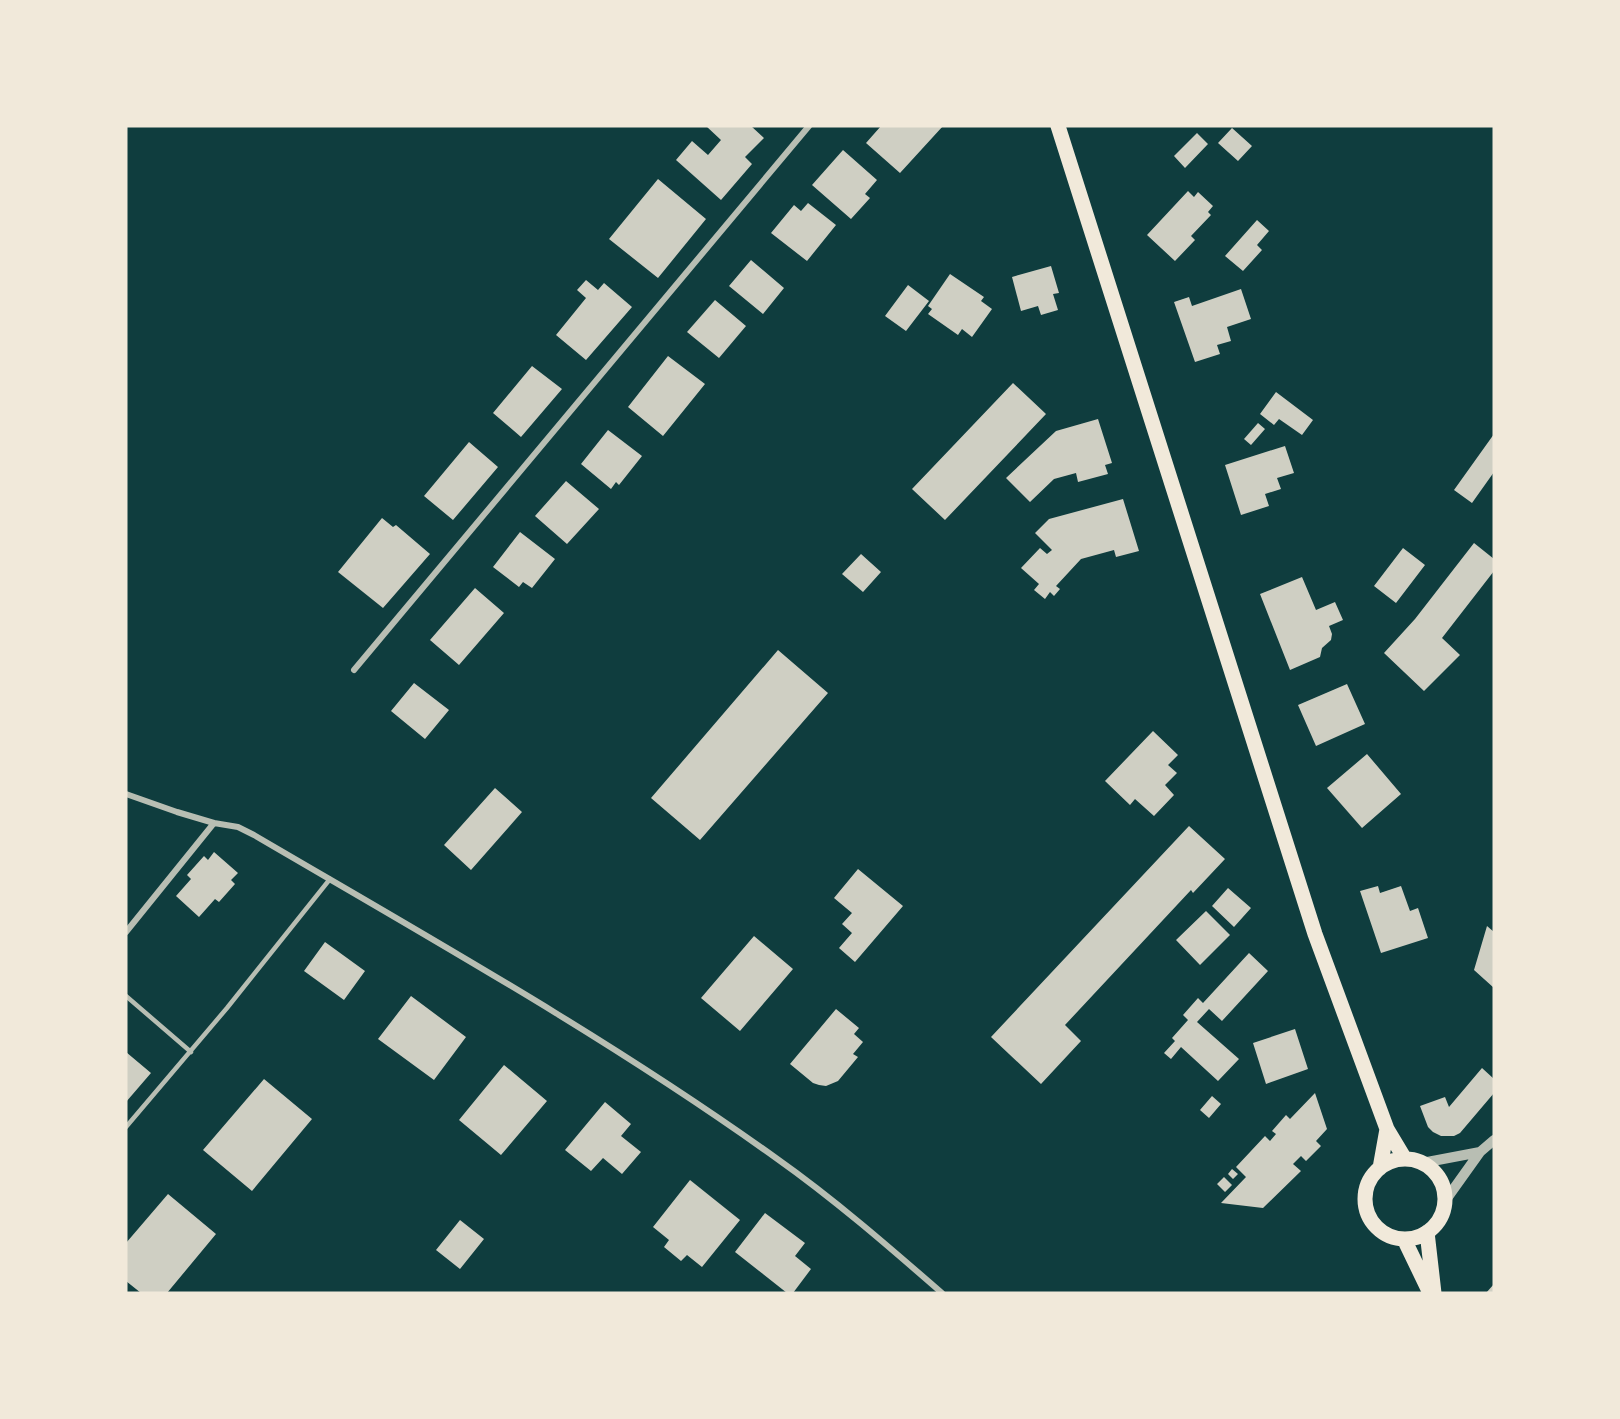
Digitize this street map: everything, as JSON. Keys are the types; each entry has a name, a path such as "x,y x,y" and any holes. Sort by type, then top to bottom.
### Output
{"main road":[{"path":"1058,126 1316,934 1387,1129 1405,1159"},
{"path":"1380,1168 1387,1129"},
{"path":"1405,1159 1422,1163 1439,1178 1444,1189 1445,1201 1442,1214 1427,1232 1416,1237 1404,1239 1390,1236 1379,1229 1370,1218 1366,1205 1366,1192 1371,1178 1380,1168 1392,1162 1405,1159"},
{"path":"1427,1232 1432,1293"},
{"path":"1404,1239 1432,1293"}],"street":[{"path":"354,670 809,126"},
{"path":"126,794 214,823 237,827 254,835 647,1070 777,1158 882,1240 942,1293"},
{"path":"126,932 214,823"},
{"path":"1445,1201 1480,1152 1494,1140"},
{"path":"1422,1163 1480,1152"}],"lane":[{"path":"126,1127 191,1052 330,879"},
{"path":"126,996 191,1052"}],"building":[{"path":"706,126 751,126 764,138 745,157 752,164 721,200 676,160 692,141 708,155 721,140"},
{"path":"881,126 943,126 900,173 866,143"},
{"path":"1232,128 1252,146 1238,161 1218,143"},
{"path":"1197,133 1208,144 1185,168 1174,156"},
{"path":"843,150 877,180 865,194 870,198 851,219 812,185"},
{"path":"658,179 706,219 658,278 609,239"},
{"path":"1188,191 1194,197 1198,192 1213,206 1208,212 1211,215 1191,236 1195,240 1175,261 1147,235"},
{"path":"808,203 836,225 807,261 771,233 794,205 801,211"},
{"path":"1257,220 1269,231 1257,245 1262,250 1243,271 1225,256"},
{"path":"751,260 784,288 763,314 729,286"},
{"path":"1051,266 1059,293 1053,294 1058,310 1041,315 1038,306 1021,311 1012,277"},
{"path":"950,274 984,297 981,301 992,309 972,337 962,329 958,335 928,314 932,309 928,306"},
{"path":"586,280 598,290 604,283 632,307 586,360 556,335 586,298 577,290"},
{"path":"908,285 929,301 906,331 885,316"},
{"path":"1241,289 1251,319 1227,327 1231,341 1217,345 1220,354 1195,362 1174,302 1189,297 1192,306"},
{"path":"715,300 746,326 719,358 687,332"},
{"path":"668,356 705,384 663,436 628,407"},
{"path":"532,366 562,389 521,437 493,413"},
{"path":"1013,383 1046,414 945,520 912,489"},
{"path":"1276,392 1313,420 1302,435 1279,419 1274,425 1260,414"},
{"path":"1098,419 1112,463 1105,465 1108,474 1078,482 1076,473 1054,479 1030,502 1006,478 1056,431"},
{"path":"1258,423 1265,429 1251,445 1244,439"},
{"path":"608,430 642,456 619,485 616,482 611,489 581,464"},
{"path":"1494,434 1494,472 1472,503 1454,490"},
{"path":"469,442 498,467 453,520 424,496"},
{"path":"1285,446 1294,473 1277,478 1281,489 1265,494 1269,506 1241,515 1225,465"},
{"path":"566,481 599,509 567,544 535,516"},
{"path":"1123,499 1139,551 1116,557 1114,550 1081,559 1056,586 1060,589 1054,596 1050,592 1045,599 1034,590 1039,584 1021,568 1040,548 1047,554 1052,550 1035,533 1049,519"},
{"path":"382,518 393,527 396,525 430,554 383,608 338,572"},
{"path":"520,532 555,559 532,588 523,582 519,587 493,567"},
{"path":"1474,543 1494,559 1494,571 1442,638 1460,655 1424,691 1384,653 1415,619"},
{"path":"1403,548 1425,565 1396,603 1374,586"},
{"path":"861,554 881,572 863,592 842,574"},
{"path":"1302,577 1316,610 1335,602 1343,620 1329,626 1332,634 1331,640 1322,648 1320,657 1290,670 1260,594"},
{"path":"475,588 504,613 459,665 430,640"},
{"path":"778,650 828,693 700,840 651,798"},
{"path":"414,683 449,710 425,739 391,711"},
{"path":"1347,684 1365,724 1316,746 1298,705"},
{"path":"1153,731 1178,755 1168,765 1177,773 1165,785 1174,795 1154,816 1135,799 1130,805 1105,781"},
{"path":"1367,754 1401,794 1362,828 1327,788"},
{"path":"495,788 522,812 471,870 444,845"},
{"path":"1189,826 1225,859 1193,893 1191,890 1065,1025 1081,1041 1041,1084 991,1037"},
{"path":"214,852 238,873 231,880 235,884 219,902 215,899 199,917 176,896 191,879 187,875 204,856 208,860"},
{"path":"858,869 903,906 855,962 839,948 852,933 842,924 852,913 834,898"},
{"path":"1378,886 1380,893 1401,886 1410,911 1418,908 1428,938 1381,953 1360,891"},
{"path":"1228,888 1251,908 1234,927 1212,906"},
{"path":"1206,911 1230,935 1200,965 1176,940"},
{"path":"1487,926 1494,932 1494,988 1474,970"},
{"path":"754,936 793,969 740,1031 701,998"},
{"path":"325,942 365,971 344,1000 304,971"},
{"path":"1249,953 1268,971 1222,1021 1209,1009 1197,1022 1239,1059 1218,1081 1181,1047 1171,1059 1164,1053 1175,1041 1172,1038 1188,1020 1183,1015 1198,998 1203,1003"},
{"path":"411,996 466,1037 434,1080 378,1039"},
{"path":"836,1009 859,1028 854,1034 863,1042 853,1054 858,1057 838,1081 826,1086 819,1085 813,1083 790,1064"},
{"path":"1295,1029 1308,1069 1266,1084 1253,1043"},
{"path":"126,1052 151,1073 126,1102"},
{"path":"504,1065 547,1101 501,1155 459,1120"},
{"path":"1482,1068 1494,1079 1494,1093 1460,1133 1454,1136 1441,1136 1433,1132 1428,1127 1420,1106 1445,1097 1449,1107"},
{"path":"264,1079 312,1119 252,1191 203,1150"},
{"path":"1315,1093 1327,1129 1316,1141 1321,1146 1306,1161 1301,1156 1293,1164 1301,1171 1263,1208 1221,1203 1246,1177 1236,1167 1265,1136 1270,1141 1276,1134 1272,1131 1286,1115 1290,1119"},
{"path":"1212,1096 1221,1104 1209,1118 1200,1110"},
{"path":"605,1102 631,1124 621,1136 641,1152 622,1174 603,1158 591,1171 565,1150"},
{"path":"1232,1169 1238,1174 1233,1179 1228,1174"},
{"path":"1224,1177 1232,1185 1225,1192 1217,1184"},
{"path":"690,1180 740,1220 702,1267 687,1255 681,1261 664,1247 669,1240 653,1227"},
{"path":"168,1194 216,1234 167,1293 141,1293 126,1281 126,1243"},
{"path":"765,1213 805,1243 795,1256 811,1269 793,1293 787,1293 735,1252"},
{"path":"460,1220 484,1239 460,1269 436,1250"},
{"path":"1494,1284 1494,1293 1486,1293"}]}
